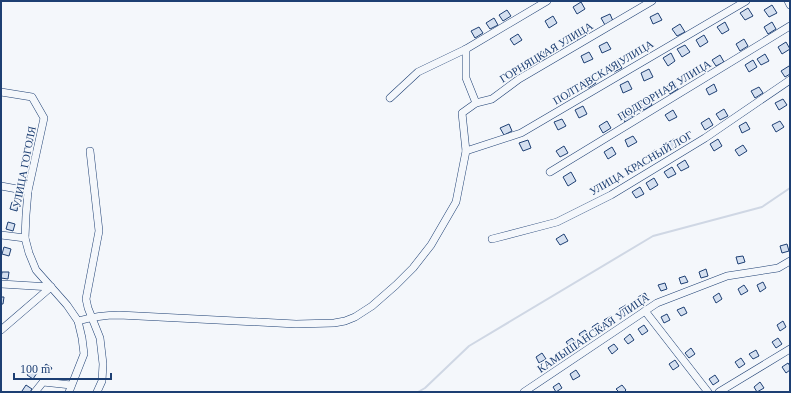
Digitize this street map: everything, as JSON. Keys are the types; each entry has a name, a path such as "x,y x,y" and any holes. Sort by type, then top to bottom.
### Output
{"street":[{"path":"390,98 418,72 466,49 547,1"},
{"name":"ГОРНЯЦКАЯ УЛИЦА","path":"466,150 462,113 476,103 492,98 519,79 652,1"},
{"name":"ПОЛТАВСКАЯ УЛИЦА","path":"466,150 521,133 746,1"},
{"path":"788,1 790,5"},
{"name":"ПОДГОРНАЯ УЛИЦА","path":"550,172 790,26"},
{"path":"466,49 466,78 476,103"},
{"name":"УЛИЦА КРАСНЫЙ ЛОГ","path":"492,239 557,222 611,195 706,138 790,80"},
{"name":"УЛИЦА ГОГОЛЯ","path":"1,92 32,97 44,118 28,191 26,238 29,253 36,270 67,305 78,320 84,354 70,389"},
{"path":"78,320 105,315 134,315 296,324 334,323 355,317 372,306 396,285 413,268 431,245 456,202 466,150"},
{"path":"90,151 99,231 86,299 100,338 103,364 102,381 97,392"},
{"path":"1,186 28,191"},
{"path":"1,235 26,238"},
{"name":"КАМЫШАНСКАЯ УЛИЦА","path":"524,392 657,303 727,276 778,268 790,261"},
{"path":"1,284 50,287"},
{"path":"1,330 50,287"},
{"path":"645,311 708,392"},
{"path":"719,392 790,349"},
{"path":"35,392 43,382 70,389"}],"building":[{"path":"581,2 585,9 577,14 573,7"},
{"path":"772,5 777,13 769,17 764,10"},
{"path":"748,8 753,16 745,20 740,13"},
{"path":"507,10 511,16 503,21 499,15"},
{"path":"658,13 662,20 653,24 650,17"},
{"path":"610,14 613,21 605,25 601,18"},
{"path":"553,16 557,23 549,28 545,21"},
{"path":"494,18 498,25 490,29 486,23"},
{"path":"725,22 729,30 722,34 717,27"},
{"path":"772,22 776,29 768,34 764,27"},
{"path":"680,24 685,32 677,36 672,29"},
{"path":"479,27 483,33 475,38 471,31"},
{"path":"583,30 586,37 578,41 574,34"},
{"path":"518,34 522,40 514,45 510,39"},
{"path":"704,35 708,42 700,47 696,40"},
{"path":"744,39 748,46 740,51 736,44"},
{"path":"607,42 611,49 602,53 599,46"},
{"path":"786,42 790,49 782,54 778,47"},
{"path":"685,45 690,52 682,57 677,49"},
{"path":"543,51 547,58 539,63 535,56"},
{"path":"589,52 593,59 584,63 581,56"},
{"path":"671,53 675,61 668,66 663,58"},
{"path":"765,54 769,61 761,65 757,59"},
{"path":"720,55 724,62 716,66 712,60"},
{"path":"617,60 622,68 614,72 609,65"},
{"path":"753,60 757,67 749,72 745,65"},
{"path":"789,66 790,74 785,77 781,71"},
{"path":"649,69 653,77 644,81 641,73"},
{"path":"591,76 596,83 588,88 583,80"},
{"path":"628,81 632,89 623,93 620,85"},
{"path":"674,82 678,89 670,94 666,87"},
{"path":"714,84 717,91 709,95 706,89"},
{"path":"759,87 763,93 755,98 751,91"},
{"path":"648,98 652,105 644,110 640,103"},
{"path":"783,99 787,105 779,110 775,103"},
{"path":"583,106 587,114 579,118 575,110"},
{"path":"724,109 728,116 720,120 716,114"},
{"path":"673,110 677,117 669,121 665,115"},
{"path":"629,111 633,118 625,122 621,116"},
{"path":"709,118 713,125 705,130 701,123"},
{"path":"562,119 566,126 558,130 554,122"},
{"path":"607,121 611,128 603,133 599,126"},
{"path":"780,121 784,127 776,132 772,125"},
{"path":"746,122 750,129 742,133 739,126"},
{"path":"509,124 512,131 504,135 500,128"},
{"path":"633,136 637,142 628,147 625,140"},
{"path":"674,139 678,146 670,151 666,144"},
{"path":"718,139 722,146 714,151 710,144"},
{"path":"528,140 531,148 523,151 519,143"},
{"path":"743,145 747,151 739,156 735,150"},
{"path":"564,146 568,153 560,157 556,151"},
{"path":"612,147 616,154 608,159 604,152"},
{"path":"655,150 659,157 651,161 647,155"},
{"path":"685,160 689,167 681,171 677,165"},
{"path":"672,167 676,174 668,178 664,172"},
{"path":"571,172 576,181 568,186 563,177"},
{"path":"614,175 618,181 610,186 606,179"},
{"path":"654,178 658,185 650,190 646,183"},
{"path":"640,187 644,194 636,198 632,192"},
{"path":"12,202 18,204 17,211 10,209"},
{"path":"8,222 15,224 13,231 6,229"},
{"path":"564,234 568,241 560,245 556,239"},
{"path":"787,244 789,251 782,253 780,246"},
{"path":"4,247 11,249 9,256 2,254"},
{"path":"743,256 745,262 738,264 736,257"},
{"path":"706,269 708,276 701,278 699,272"},
{"path":"2,272 9,272 8,279 1,278"},
{"path":"685,276 688,282 681,284 679,278"},
{"path":"763,282 766,288 760,292 757,285"},
{"path":"665,283 667,289 661,291 658,285"},
{"path":"744,285 748,291 741,295 738,289"},
{"path":"645,293 648,299 642,303 638,297"},
{"path":"719,293 722,299 716,303 713,297"},
{"path":"1,297 4,297 3,304 1,304"},
{"path":"626,305 629,311 623,315 619,309"},
{"path":"684,307 687,313 681,316 677,310"},
{"path":"667,314 670,320 664,323 661,317"},
{"path":"611,316 614,321 608,326 604,320"},
{"path":"783,321 786,327 780,331 777,325"},
{"path":"598,323 602,328 595,332 592,327"},
{"path":"644,325 648,331 642,335 638,329"},
{"path":"585,330 589,336 583,340 579,334"},
{"path":"630,334 634,340 628,344 624,339"},
{"path":"572,338 576,343 570,347 566,342"},
{"path":"778,338 782,344 776,348 772,342"},
{"path":"614,344 618,349 612,354 608,348"},
{"path":"691,348 695,354 689,358 685,353"},
{"path":"756,350 759,356 753,359 749,354"},
{"path":"542,353 546,359 539,363 536,357"},
{"path":"741,358 745,364 739,368 735,362"},
{"path":"675,360 679,366 673,370 669,364"},
{"path":"788,363 790,370 786,373 782,367"},
{"path":"46,364 52,368 48,374 42,370"},
{"path":"30,369 37,373 33,379 27,375"},
{"path":"576,370 580,376 573,380 570,374"},
{"path":"715,375 719,381 713,385 709,379"},
{"path":"760,382 764,388 757,392 754,387"},
{"path":"559,383 562,388 556,392 553,387"},
{"path":"26,385 32,389 30,392 22,391"},
{"path":"622,385 626,390 624,392 619,392 616,389"}],"waterway":[{"path":"418,392 425,388 469,346 653,236 762,207 790,188"}]}
